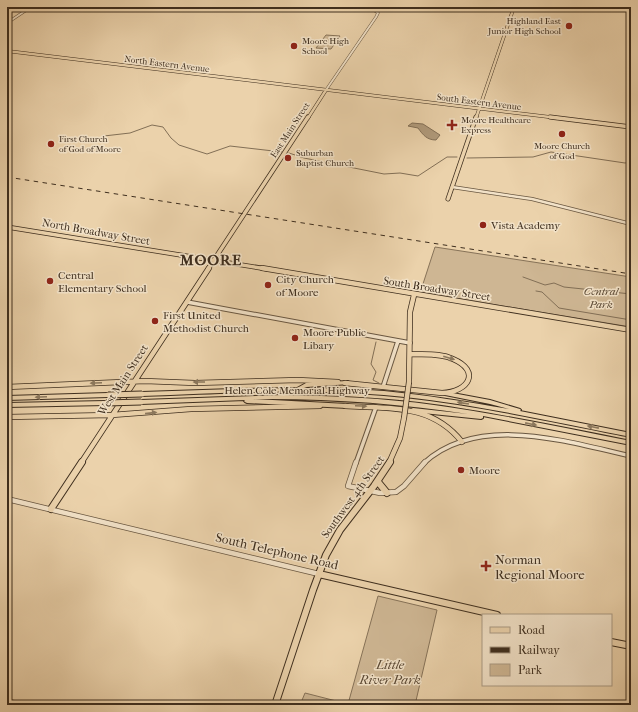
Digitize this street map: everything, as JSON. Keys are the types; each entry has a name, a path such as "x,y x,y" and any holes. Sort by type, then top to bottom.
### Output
{"highway":[{"path":"294,390 306,385 348,383"},
{"name":"Helen Cole Memorial Highway","path":"7,398 294,390 373,392 421,397 480,406 631,435"},
{"path":"442,393 500,404 542,418"},
{"name":"Helen Cole Memorial Highway","path":"7,406 288,397 366,400 420,405 498,417 631,443"},
{"path":"230,399 262,403 347,406"},
{"path":"413,410 468,416 498,417"}],"main road":[{"path":"448,199 478,108 514,7"},
{"name":"North Eastern Avenue","path":"7,51 326,90"},
{"name":"South Eastern Avenue","path":"326,90 631,127"},
{"name":"East Main Street","path":"214,261 326,90"},
{"name":"North Broadway Street","path":"7,227 214,261"},
{"name":"South Broadway Street","path":"214,261 631,330"},
{"name":"West Main Street","path":"51,509 214,261"},
{"name":"Southwest 4th Street","path":"275,705 325,556 346,522 378,482 391,462 397,449 403,430 409,382 410,312 414,295"},
{"path":"7,387 135,381 195,382 298,380 383,386 442,393 456,391 464,386 468,377 466,368 461,363 450,358 410,354"},
{"path":"7,417 112,415 191,410 347,406 376,407 413,410 430,415 453,430 462,442"},
{"path":"378,482 387,493"},
{"name":"South Telephone Road","path":"319,574 493,614"},
{"path":"612,642 631,646"}],"street":[{"path":"7,23 31,7"},
{"name":"East Main Street","path":"326,90 376,17 378,13 374,10"},
{"path":"452,187 532,199 631,224"},
{"path":"187,302 410,343"},
{"path":"383,386 398,341"},
{"path":"376,407 348,486 387,493 403,488 428,460 445,449 462,442 500,435 526,436 631,456"},
{"name":"South Telephone Road","path":"7,499 319,574"}],"green space":[{"path":"326,35 340,36 331,49 316,48"},
{"name":"Central Park","path":"435,247 631,277 631,327 424,293 421,290"},
{"name":"Little River Park","path":"378,596 437,610 415,705 300,705 305,693 348,704"}],"shaded area":[{"path":"412,123 423,124 440,135 436,140 430,139 418,128 408,126"}],"waterway":[{"path":"104,136 130,133 152,125 163,127 171,138 179,145 207,154 230,146 282,152"},
{"path":"467,158 533,157 551,152 625,163 631,162"},
{"path":"289,153 304,158 384,174 400,173 418,176 447,157 457,157"},
{"path":"523,277 545,285 554,283 564,287 631,294"},
{"path":"536,291 542,292 559,308 631,320"},
{"path":"376,342 371,364 376,372 373,380 379,383"},
{"path":"7,699 33,705"}],"railway":[{"path":"7,177 631,274"}],"place":[{"name":"Highland East Junior High School","path":"569,26"},
{"name":"Moore High School","path":"294,46"},
{"name":"Moore Healthcare Express","path":"452,125"},
{"name":"Moore Church of God","path":"562,134"},
{"name":"First Church of God of Moore","path":"51,144"},
{"name":"Suburban Baptist Church","path":"288,158"},
{"name":"Vista Academy","path":"483,225"},
{"name":"Central Elementary School","path":"50,281"},
{"name":"City Church of Moore","path":"268,285"},
{"name":"First United Methodist Church","path":"155,321"},
{"name":"Moore Public Libary","path":"295,338"},
{"name":"Moore","path":"461,470"},
{"name":"Norman Regional Moore","path":"486,566"}],"district":[{"name":"MOORE","path":"211,260"}]}
